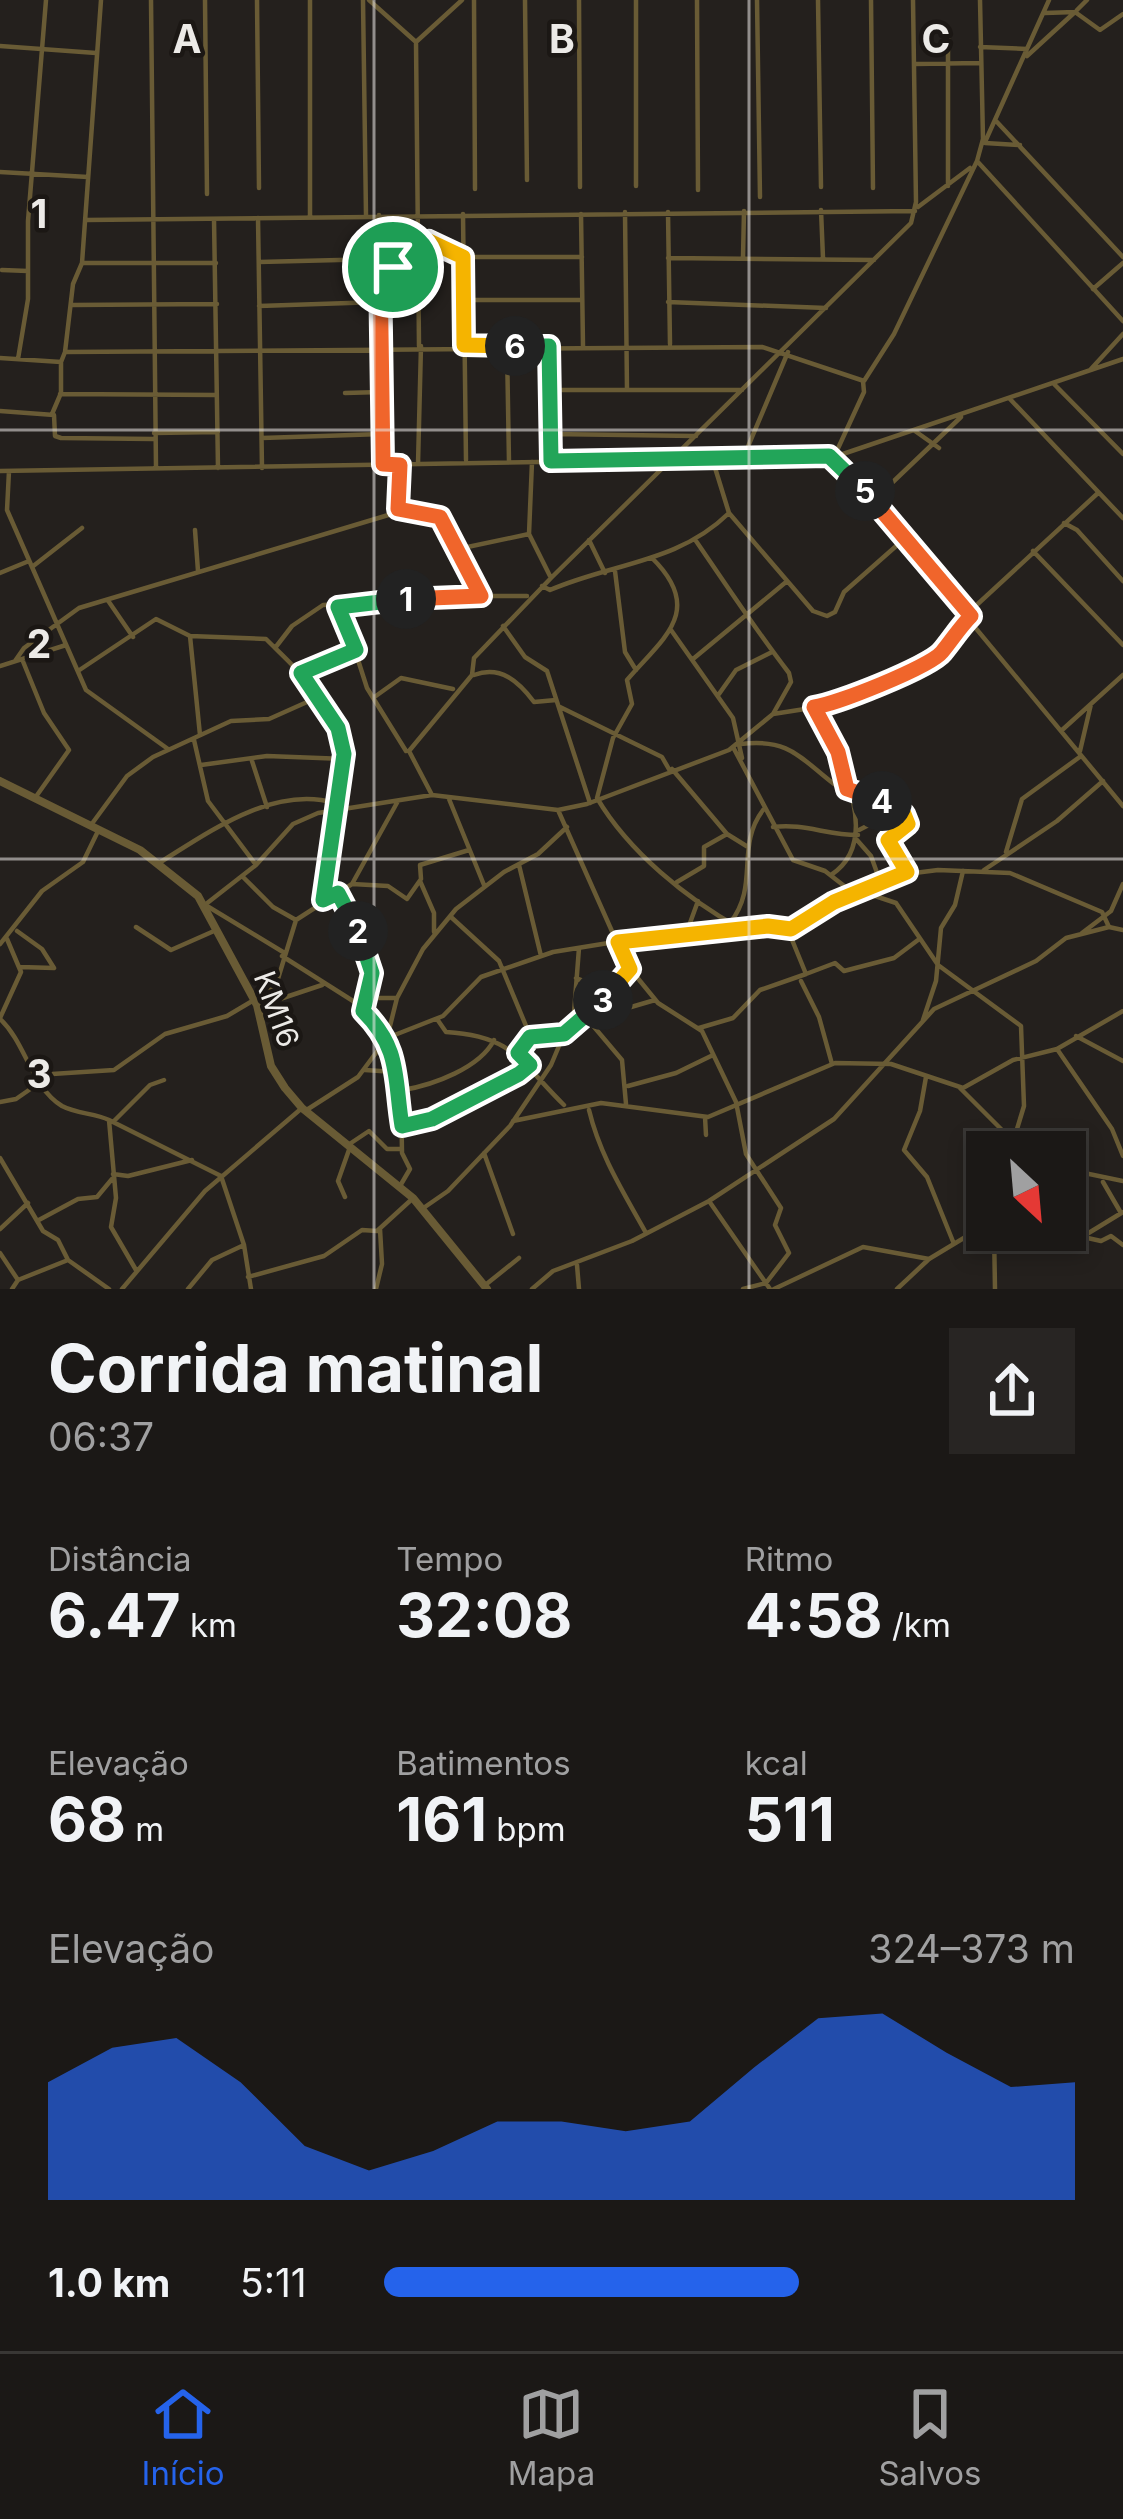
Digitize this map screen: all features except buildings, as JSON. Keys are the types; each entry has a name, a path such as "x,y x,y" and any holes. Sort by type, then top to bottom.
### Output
{"street":[{"path":"19,359 46,0"},
{"path":"101,0 82,263 70,305 60,394 52,414 61,439 218,432"},
{"path":"151,0 156,467"},
{"path":"205,0 207,194"},
{"path":"257,0 260,188"},
{"path":"310,0 310,217"},
{"path":"366,0 366,215"},
{"path":"366,0 416,42"},
{"path":"418,464 416,42 462,0"},
{"path":"474,0 476,189"},
{"path":"525,0 527,180"},
{"path":"578,0 580,187"},
{"path":"636,0 636,186"},
{"path":"697,0 698,190"},
{"path":"757,0 760,197"},
{"path":"818,0 821,187"},
{"path":"871,0 873,188"},
{"path":"472,675 474,658 530,596 911,223 915,211 913,0"},
{"path":"980,0 983,144"},
{"path":"834,457 864,392 863,381 894,334 997,122 1048,0"},
{"path":"1071,0 1076,11 1100,30 1123,14"},
{"path":"1024,58 1087,0"},
{"path":"1045,13 1076,11"},
{"path":"948,31 948,186"},
{"path":"980,47 1041,45"},
{"path":"0,46 96,52"},
{"path":"914,64 980,63"},
{"path":"997,122 1123,260 1094,289"},
{"path":"983,144 1020,145"},
{"path":"86,220 915,211 975,162"},
{"path":"975,162 1123,321"},
{"path":"0,172 88,177"},
{"path":"821,210 823,259"},
{"path":"743,258 744,211"},
{"path":"581,212 583,346"},
{"path":"626,212 627,390"},
{"path":"668,212 670,345"},
{"path":"463,214 466,463"},
{"path":"379,215 383,464"},
{"path":"214,218 218,469"},
{"path":"259,218 262,468"},
{"path":"380,268 398,266 419,242 431,240 463,257 582,257"},
{"path":"259,262 380,259"},
{"path":"668,259 874,260"},
{"path":"82,263 216,263"},
{"path":"2,270 28,271"},
{"path":"464,300 583,300"},
{"path":"259,306 379,302"},
{"path":"668,302 785,302 826,308"},
{"path":"70,305 217,304"},
{"path":"1091,370 1123,334"},
{"path":"64,352 670,345 783,351 863,381"},
{"path":"507,346 509,462"},
{"path":"549,346 551,461"},
{"path":"744,456 783,351"},
{"path":"0,358 62,362"},
{"path":"168,749 91,696 53,621 6,506 4,471 834,457 1123,359"},
{"path":"1054,384 1123,454"},
{"path":"551,390 742,390"},
{"path":"346,393 381,392"},
{"path":"60,394 217,394"},
{"path":"1010,398 1123,518"},
{"path":"0,411 52,414"},
{"path":"874,501 961,417"},
{"path":"913,432 936,446"},
{"path":"262,437 382,434"},
{"path":"551,434 696,436"},
{"path":"834,457 970,614 1123,806"},
{"path":"712,458 730,513 809,610 828,616 844,592 905,538"},
{"path":"532,462 529,535 551,578"},
{"path":"398,509 400,465"},
{"path":"773,714 837,704 920,667 942,652 970,614 1098,493"},
{"path":"19,660 53,621 75,609 302,545 398,509 439,515 481,596"},
{"path":"542,586 547,590 615,572 696,542 730,513"},
{"path":"1064,523 1077,530 1123,581"},
{"path":"0,572 31,564 82,528"},
{"path":"195,530 198,571"},
{"path":"457,549 529,535"},
{"path":"590,540 605,573"},
{"path":"400,1186 410,1169 402,1149 401,1090 387,1036 363,1011 207,905 256,865 293,824 335,806 432,795 559,810 738,744 773,714 791,677 742,614 732,587 696,542"},
{"path":"1033,551 1123,644"},
{"path":"594,800 615,732 632,704 627,680 671,630 677,613 671,580 652,558"},
{"path":"615,572 625,652 636,670"},
{"path":"693,659 786,582"},
{"path":"275,648 303,616 323,605 338,607 386,598 530,596"},
{"path":"109,601 133,637"},
{"path":"338,607 373,698 432,795"},
{"path":"78,671 159,619 190,636 263,638 275,648 301,673 338,728 345,759 323,900"},
{"path":"502,626 525,657 544,667 594,800 633,846 698,901 740,929"},
{"path":"671,630 734,718 742,761 763,811 796,863 831,875 855,894"},
{"path":"190,636 200,765 208,801 256,865"},
{"path":"0,666 66,645"},
{"path":"301,673 356,650"},
{"path":"718,696 736,670 772,652"},
{"path":"19,660 44,713 69,750 35,798"},
{"path":"408,754 458,687 472,675 500,673 514,679 534,702 558,703 662,757 727,834 748,847"},
{"path":"1061,731 1123,675"},
{"path":"373,698 401,677 446,691 458,687"},
{"path":"0,944 16,931 42,891 83,862 95,827 127,776 168,749 240,718 277,717 318,697"},
{"path":"1006,852 1022,799 1080,755 1091,704"},
{"path":"814,707 838,752 858,835 872,856 880,882"},
{"path":"738,744 767,744 805,757 847,789 897,811 908,826 888,840 907,872"},
{"path":"200,765 251,759 345,759"},
{"path":"251,759 267,807"},
{"name":"KM16","path":"0,781 160,863 207,905 257,1004 272,1066 304,1110 413,1198 485,1288"},
{"path":"983,871 1045,830 1103,781"},
{"path":"160,863 225,823 267,807 308,798 335,806"},
{"path":"449,799 484,885"},
{"path":"257,1004 277,982 296,920 352,884 398,801"},
{"path":"559,810 630,969 656,1000 700,1028 729,1083 755,1172 781,1208 775,1225 789,1251 770,1287"},
{"path":"730,923 748,895 748,847 753,824 763,811"},
{"path":"831,875 858,835 897,811"},
{"path":"773,827 803,824 858,835"},
{"path":"122,1289 221,1176 304,1110 365,1070 387,1036 397,998 434,936 484,885 519,865 567,827"},
{"path":"677,882 704,866 704,847 727,834"},
{"path":"434,936 434,913 420,881 423,862 469,850"},
{"path":"519,865 541,956"},
{"path":"923,1020 938,965 941,928 955,905 963,870"},
{"path":"865,893 907,872 1010,873 1105,915 1109,927"},
{"path":"242,877 273,907 296,920"},
{"path":"352,884 388,886 403,900 420,881"},
{"path":"532,1289 545,1276 709,1202 755,1172 841,1113 923,1020 969,990 1036,961 1082,933 1105,915 1123,884"},
{"path":"338,893 357,924 361,951 372,973 363,1011"},
{"path":"387,1036 437,1019 481,977 541,956 686,934 788,930 865,893 896,903 938,965 1021,1026 1026,1056 1019,1131"},
{"path":"686,934 698,901"},
{"path":"451,917 485,944 502,968 530,1037"},
{"path":"136,927 171,950 219,928"},
{"path":"1082,933 1109,927 1123,930"},
{"path":"788,930 832,1064"},
{"path":"16,931 42,949 54,968 20,967"},
{"path":"8,939 20,967 0,1018 17,1035 40,1079 63,1106 112,1120 221,1176 244,1245 251,1289"},
{"path":"700,1028 733,1018 760,990 835,963 844,971 867,968 894,958 918,940"},
{"path":"572,1026 578,948"},
{"path":"422,1208 448,1191 513,1121 564,1034 630,969"},
{"path":"576,978 611,992"},
{"path":"0,1102 16,1099 40,1079 58,1072 114,1070 165,1034 322,985"},
{"path":"364,998 397,998"},
{"path":"589,1021 656,1000"},
{"path":"960,1088 1026,1056 1057,1049 1123,1011"},
{"path":"582,1016 622,1060 628,1085 626,1104"},
{"path":"437,1019 446,1032 494,1040 518,1053 565,1106"},
{"path":"518,1053 530,1037 564,1034"},
{"path":"1076,1036 1123,1061"},
{"path":"401,1090 428,1086 484,1056 494,1040"},
{"path":"1057,1049 1112,1129 1123,1156"},
{"path":"628,1085 676,1073 711,1056"},
{"path":"513,1121 565,1106 626,1104 705,1118 736,1109 832,1064 884,1062 960,1088 1002,1131"},
{"path":"402,1126 432,1119 530,1065"},
{"path":"365,1070 396,1072"},
{"path":"926,1077 920,1111 904,1150 927,1177 954,1244"},
{"path":"136,1270 111,1227 116,1198 112,1120 150,1084 164,1080"},
{"path":"588,1107 607,1165 626,1187 646,1233"},
{"path":"705,1118 706,1135"},
{"path":"345,1197 338,1181 349,1146 369,1131 387,1149 402,1149"},
{"path":"484,1153 513,1234"},
{"path":"0,1158 37,1221 58,1240 68,1260 109,1289"},
{"path":"37,1221 78,1199 97,1197 112,1177 191,1160"},
{"path":"1086,1174 1123,1181"},
{"path":"1086,1235 1122,1212 1101,1178"},
{"path":"248,1277 312,1261 362,1229 380,1229 413,1198"},
{"path":"709,1202 770,1287"},
{"path":"0,1229 28,1203"},
{"path":"376,1289 382,1264 380,1229"},
{"path":"1086,1237 1101,1241 1112,1236 1123,1245"},
{"path":"897,1289 929,1258 966,1237"},
{"path":"188,1289 212,1260 244,1245"},
{"path":"743,1289 770,1287 863,1247 929,1258"},
{"path":"994,1251 995,1289"},
{"path":"0,1253 17,1280"},
{"path":"485,1288 519,1258"},
{"path":"12,1289 17,1280 68,1260"},
{"path":"577,1262 579,1289"},
{"path":"0,1275 10,1270"}],"route":[{"path":"431,240 463,257 464,345 549,346 551,461 834,457 971,616 958,626 942,652 920,667 870,685 837,704 814,707 838,752 847,789 888,803 904,814 907,826 888,840 907,872 834,902 791,929 768,926 670,933 618,942 630,969 564,1034 530,1037 518,1053 530,1065 522,1072 432,1119 406,1126 400,1119 401,1090 387,1034 363,1011 372,973 361,951 357,924 338,893 323,900 344,754 338,728 301,673 356,650 345,614 338,607 386,598 481,596 448,525 437,514 398,509 400,465 383,464 380,268 393,267 419,242 431,240"}]}
